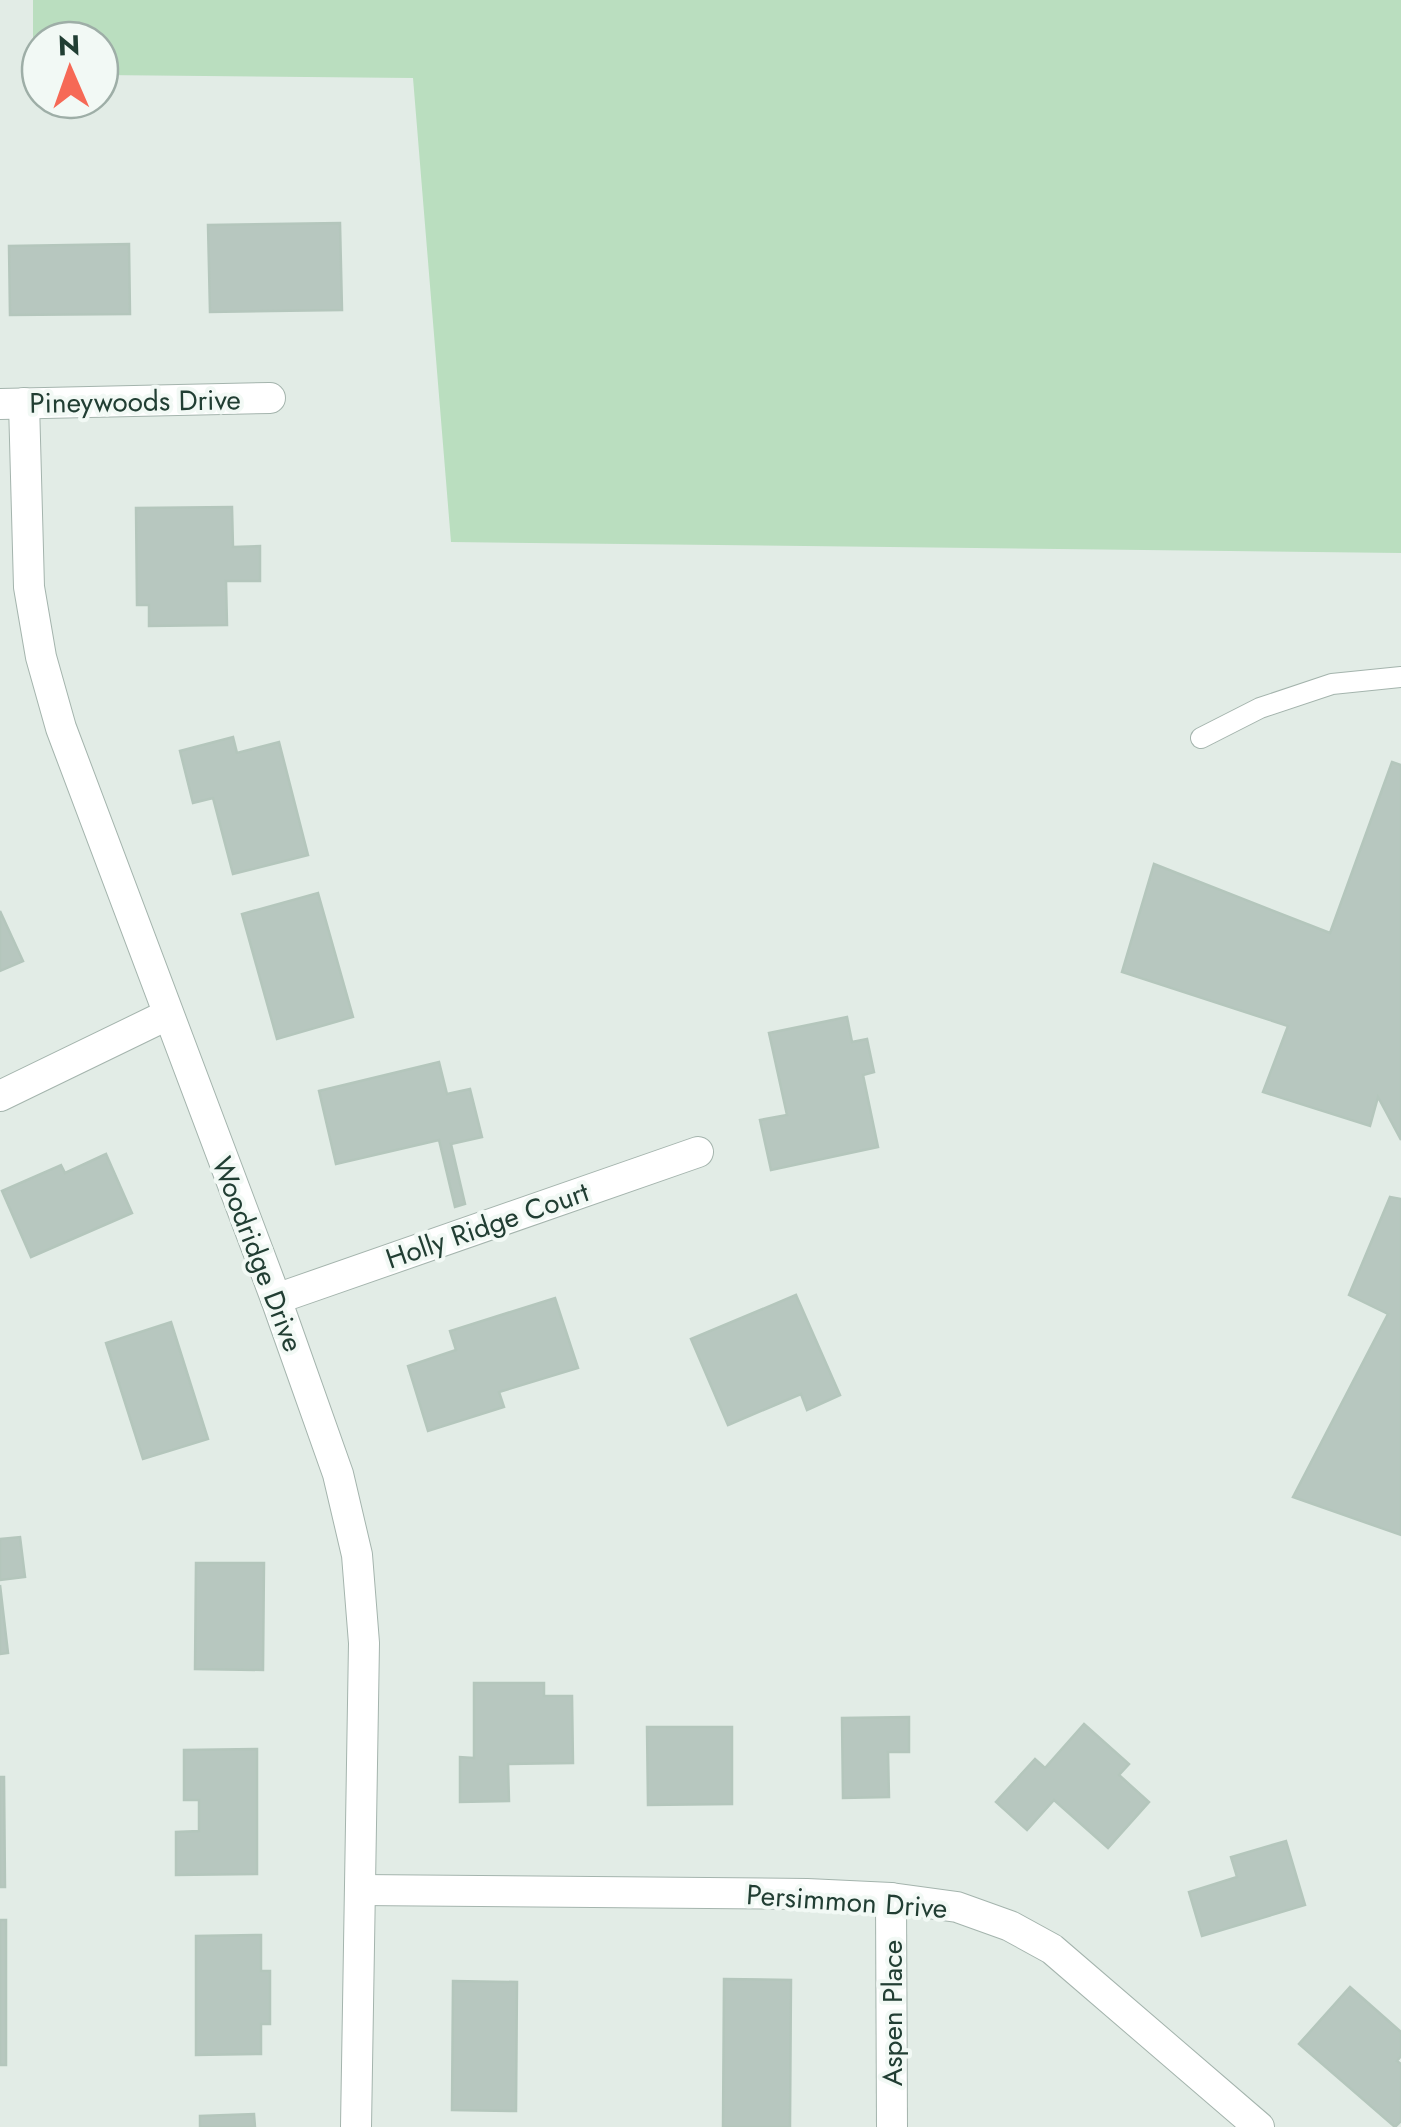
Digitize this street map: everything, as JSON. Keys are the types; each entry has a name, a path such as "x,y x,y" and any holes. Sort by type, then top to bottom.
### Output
{"street":[{"name":"Pineywoods Drive","path":"12,403 270,398"},
{"name":"Woodridge Drive","path":"12,403 29,587 41,657 61,728 276,1299 338,1474 357,1555 364,1643 356,2127"},
{"path":"0,1096 168,1015"},
{"name":"Holly Ridge Court","path":"276,1299 698,1152"},
{"name":"Persimmon Drive","path":"360,1890 891,1898 957,1907 1010,1926 1052,1950 1259,2127"},
{"name":"Aspen Place","path":"891,1898 892,2127"}],"lane":[{"path":"1201,738 1260,708 1332,684 1401,677"}],"green space":[{"path":"33,0 1401,0 1401,553 451,542 413,78 120,75 120,20 33,20"}],"building":[{"path":"340,223 342,310 210,312 208,225"},
{"path":"129,244 130,314 10,315 9,246"},
{"path":"232,507 233,547 260,546 260,581 226,581 227,625 149,626 149,605 137,605 136,508"},
{"path":"233,737 237,753 279,742 308,855 233,874 213,798 193,803 180,751"},
{"path":"1392,762 1401,765 1401,1140 1378,1097 1370,1126 1263,1092 1288,1026 1122,972 1154,864 1330,933"},
{"path":"318,893 353,1017 277,1039 242,914"},
{"path":"0,911 23,961 0,971"},
{"path":"847,1017 852,1042 867,1039 874,1072 863,1075 878,1147 771,1170 760,1120 787,1115 769,1033"},
{"path":"439,1062 447,1094 470,1089 482,1137 451,1144 465,1204 455,1207 439,1140 336,1164 319,1091"},
{"path":"106,1154 132,1213 31,1257 2,1191 61,1165 65,1173"},
{"path":"1390,1197 1401,1199 1401,1535 1293,1497 1388,1314 1349,1295"},
{"path":"796,1295 840,1395 807,1410 801,1394 728,1425 691,1339"},
{"path":"555,1298 578,1368 499,1392 504,1407 428,1431 408,1366 456,1350 450,1331"},
{"path":"171,1322 208,1439 143,1459 106,1343"},
{"path":"20,1537 25,1577 0,1580 0,1539"},
{"path":"196,1563 264,1563 263,1670 195,1669"},
{"path":"0,1585 8,1653 0,1654"},
{"path":"474,1683 544,1683 544,1696 572,1696 573,1763 508,1764 509,1801 460,1802 460,1757 474,1758"},
{"path":"909,1717 909,1752 888,1752 889,1797 843,1798 842,1718"},
{"path":"1084,1724 1129,1764 1119,1775 1149,1802 1108,1848 1054,1800 1027,1830 996,1802 1035,1759 1045,1768"},
{"path":"647,1727 732,1727 732,1804 648,1805"},
{"path":"257,1749 257,1874 176,1875 176,1832 199,1831 199,1800 184,1800 184,1750"},
{"path":"0,1777 4,1777 5,1887 0,1887"},
{"path":"1286,1841 1305,1905 1202,1936 1189,1892 1237,1877 1231,1857"},
{"path":"0,1920 6,1920 6,2065 0,2065"},
{"path":"261,1935 261,1971 270,1971 270,2024 261,2024 261,2054 196,2055 196,1936"},
{"path":"724,1979 791,1980 790,2127 723,2127"},
{"path":"453,1981 517,1982 516,2111 452,2110"},
{"path":"1350,1987 1401,2032 1401,2056 1397,2061 1401,2064 1401,2121 1395,2127 1299,2044"},
{"path":"254,2114 255,2127 200,2127 200,2116"}]}
